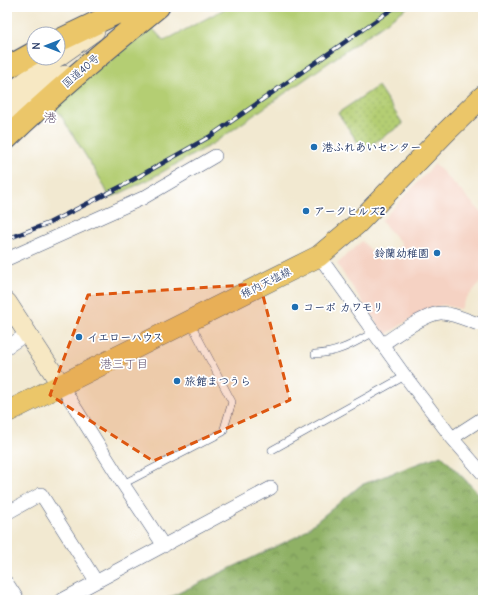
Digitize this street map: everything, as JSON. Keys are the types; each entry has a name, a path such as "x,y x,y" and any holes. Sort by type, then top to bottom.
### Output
{"highway":[{"name":"国道40号","path":"7,138 128,31 158,7"},
{"path":"66,37 127,8"},
{"path":"7,68 26,57"}],"main road":[{"name":"稚内天塩線","path":"7,412 190,322 319,256 357,224 483,96"}],"street":[{"path":"66,51 127,8"},
{"path":"7,114 128,31"},
{"path":"7,95 45,66"},
{"path":"7,259 143,198 215,156"},
{"path":"319,256 405,376 452,438 483,474"},
{"path":"7,302 164,546"},
{"path":"383,344 427,317 436,314 448,314 478,324 483,323"},
{"path":"7,347 28,333"},
{"path":"452,438 483,418"},
{"path":"62,600 271,488"},
{"path":"7,513 41,494 96,581"},
{"path":"7,583 18,600"}],"lane":[{"path":"123,484 223,432 232,402 190,322"},
{"path":"316,354 326,354 341,350 374,332"},
{"path":"272,450 405,376"}],"highlighted area":[{"path":"260,284 290,400 153,461 50,395 88,295"}],"shaded area":[{"name":"鈴蘭幼稚園","path":"435,164 483,214 483,279 466,299 460,309 444,305 429,308 385,335 337,264 362,241 381,261 402,244 381,221"}],"green space":[{"path":"228,7 408,7 214,143 148,180 110,198 102,182 55,106 93,72 152,28 164,41"},
{"path":"378,86 403,124 363,150 338,113"},
{"path":"441,455 483,498 483,600 164,600 300,535 361,485"}],"railway":[{"path":"7,239 49,223 122,186 209,137 395,7"}],"place":[{"name":"港ふれあいセンター","path":"314,147"},
{"name":"アークヒルズ2","path":"306,211"},
{"name":"鈴蘭幼稚園","path":"437,253"},
{"name":"コーポ カワモリ","path":"295,307"},
{"name":"イエローハウス","path":"79,337"},
{"name":"旅館まつうら","path":"177,381"}],"district":[{"name":"港","path":"50,117"},
{"name":"港三丁目","path":"124,364"}]}
